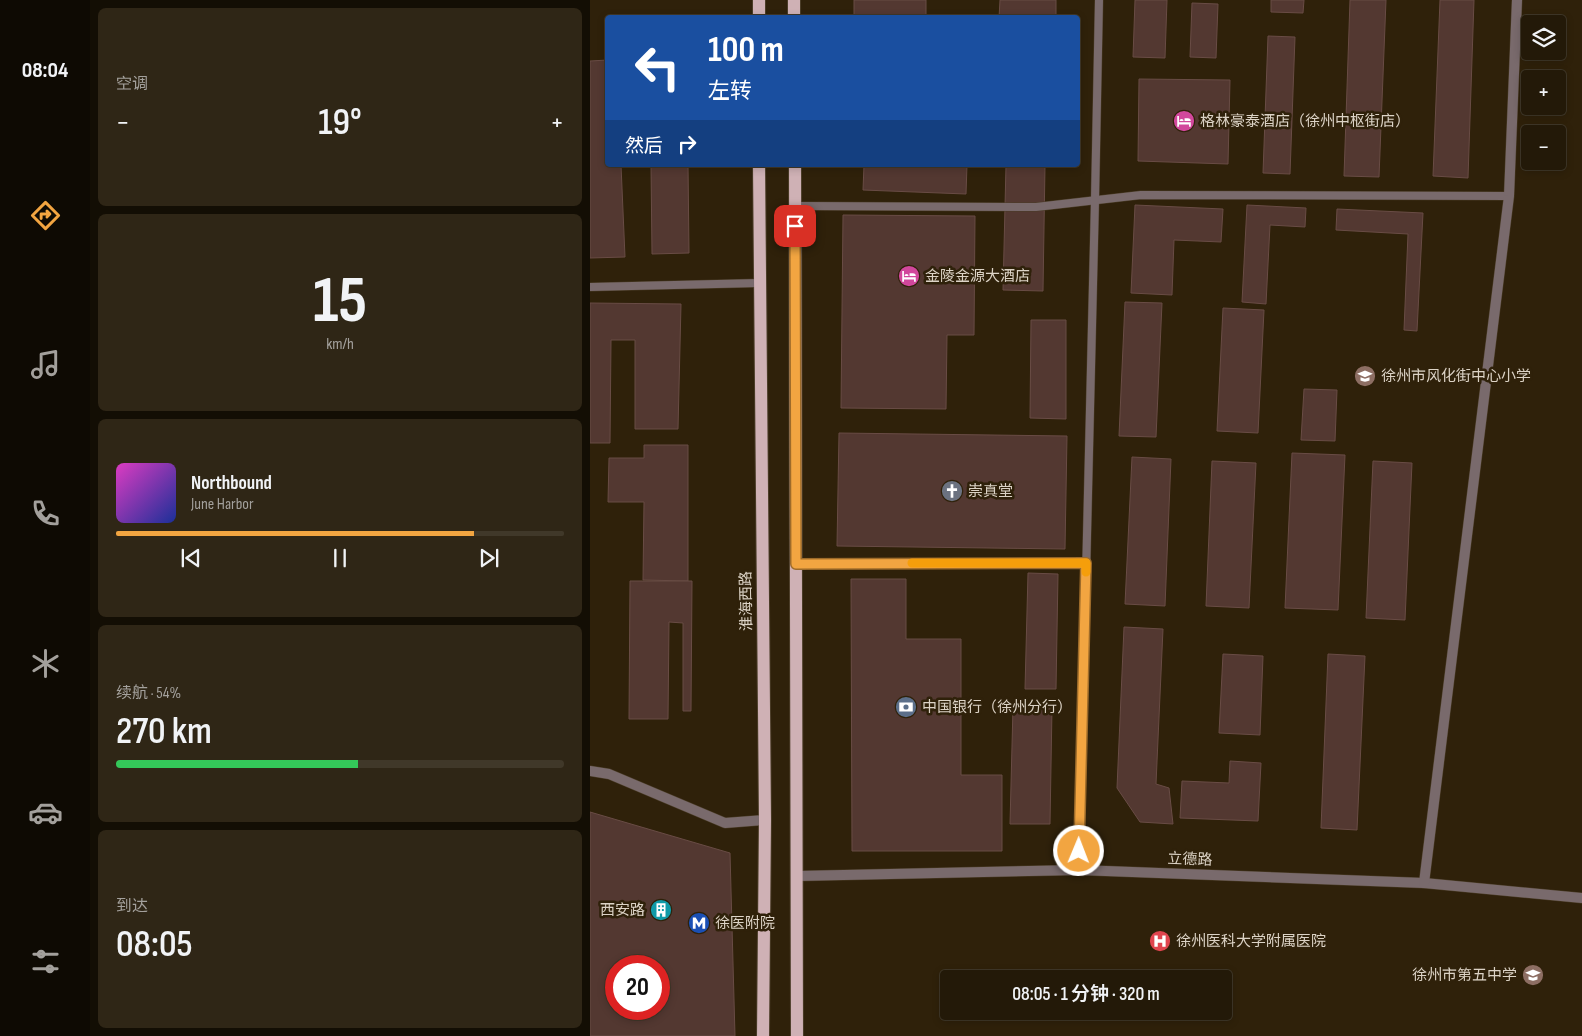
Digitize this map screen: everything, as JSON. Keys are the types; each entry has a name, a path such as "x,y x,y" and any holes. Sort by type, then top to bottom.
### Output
{"main road":[{"path":"759,0 759,15"},
{"path":"794,0 794,15"},
{"name":"淮海西路","path":"759,167 765,820 763,1036"},
{"path":"795,167 797,1036"}],"street":[{"path":"1424,883 1509,196 1517,0"},
{"path":"590,770 609,774 725,823 765,820"},
{"name":"立德路","path":"797,876 1079,870 1424,883 1582,898"}],"lane":[{"path":"1079,870 1096,200 1099,0"},
{"path":"795,206 1036,207 1141,195 1509,196"},
{"path":"590,287 760,283"},
{"path":"796,564 1086,563"}],"building":[{"path":"854,0 926,0 926,15 854,15"},
{"path":"1000,0 1056,0 1056,15 999,15"},
{"path":"1135,0 1167,0 1165,58 1133,57"},
{"path":"1271,0 1304,0 1303,13 1271,12"},
{"path":"1350,0 1386,0 1379,177 1344,176"},
{"path":"1440,0 1474,0 1468,178 1433,176"},
{"path":"1192,3 1218,4 1216,58 1190,57"},
{"path":"1268,36 1295,37 1290,174 1263,173"},
{"path":"605,60 605,167 621,167 625,257 590,258 590,61"},
{"name":"格林豪泰酒店（徐州中枢街店）","path":"1139,79 1230,80 1228,164 1138,161"},
{"path":"651,167 688,167 689,253 652,254"},
{"path":"864,167 967,167 966,194 863,190"},
{"path":"1006,167 1045,167 1043,291 1003,290"},
{"path":"1135,205 1223,209 1221,242 1174,240 1172,295 1131,293"},
{"path":"1247,205 1306,208 1305,227 1270,225 1266,304 1242,302"},
{"path":"1337,209 1423,213 1417,331 1404,330 1408,234 1336,230"},
{"name":"金陵金源大酒店","path":"843,215 975,216 974,335 947,335 946,409 841,408"},
{"path":"1125,302 1162,303 1156,437 1119,436"},
{"path":"590,303 681,304 678,429 635,429 635,340 611,340 610,443 590,443"},
{"path":"1223,308 1264,310 1258,433 1217,431"},
{"path":"1031,320 1066,320 1066,419 1030,418"},
{"path":"1304,389 1337,390 1335,441 1301,440"},
{"name":"崇真堂","path":"839,433 1067,436 1065,549 837,546"},
{"path":"644,445 688,445 688,581 643,580 644,502 608,502 609,458 644,458"},
{"path":"1292,453 1345,455 1338,610 1285,608"},
{"path":"1132,457 1171,459 1165,606 1125,604"},
{"path":"1212,461 1256,463 1249,608 1206,606"},
{"path":"1373,461 1412,463 1405,620 1366,618"},
{"path":"1028,573 1058,574 1056,689 1025,689"},
{"name":"中国银行（徐州分行）","path":"851,579 906,579 906,639 961,639 961,775 1002,775 1002,851 852,851"},
{"path":"630,581 692,581 691,711 683,711 683,623 669,622 668,719 629,719"},
{"path":"1124,627 1163,629 1156,784 1169,788 1173,824 1140,822 1117,788"},
{"path":"1223,654 1263,656 1260,735 1219,733"},
{"path":"1328,654 1365,656 1357,830 1321,828"},
{"path":"1013,707 1052,708 1050,824 1010,824"},
{"path":"1230,761 1261,763 1258,821 1180,818 1182,781 1229,783"},
{"name":"西安路","path":"590,812 730,853 735,1036 590,1036"}],"slow traffic":[{"path":"912,563 1086,563 1086,572"}],"place":[{"name":"格林豪泰酒店（徐州中枢街店）","path":"1184,121"},
{"name":"金陵金源大酒店","path":"909,276"},
{"name":"徐州市风化街中心小学","path":"1365,376"},
{"name":"崇真堂","path":"952,491"},
{"name":"中国银行（徐州分行）","path":"906,707"},
{"name":"西安路","path":"661,910"},
{"name":"徐医附院","path":"699,923"},
{"name":"徐州医科大学附属医院","path":"1160,941"},
{"name":"徐州市第五中学","path":"1533,975"}],"route":[{"path":"795,226 796,564 1086,563 1079,851"}]}
